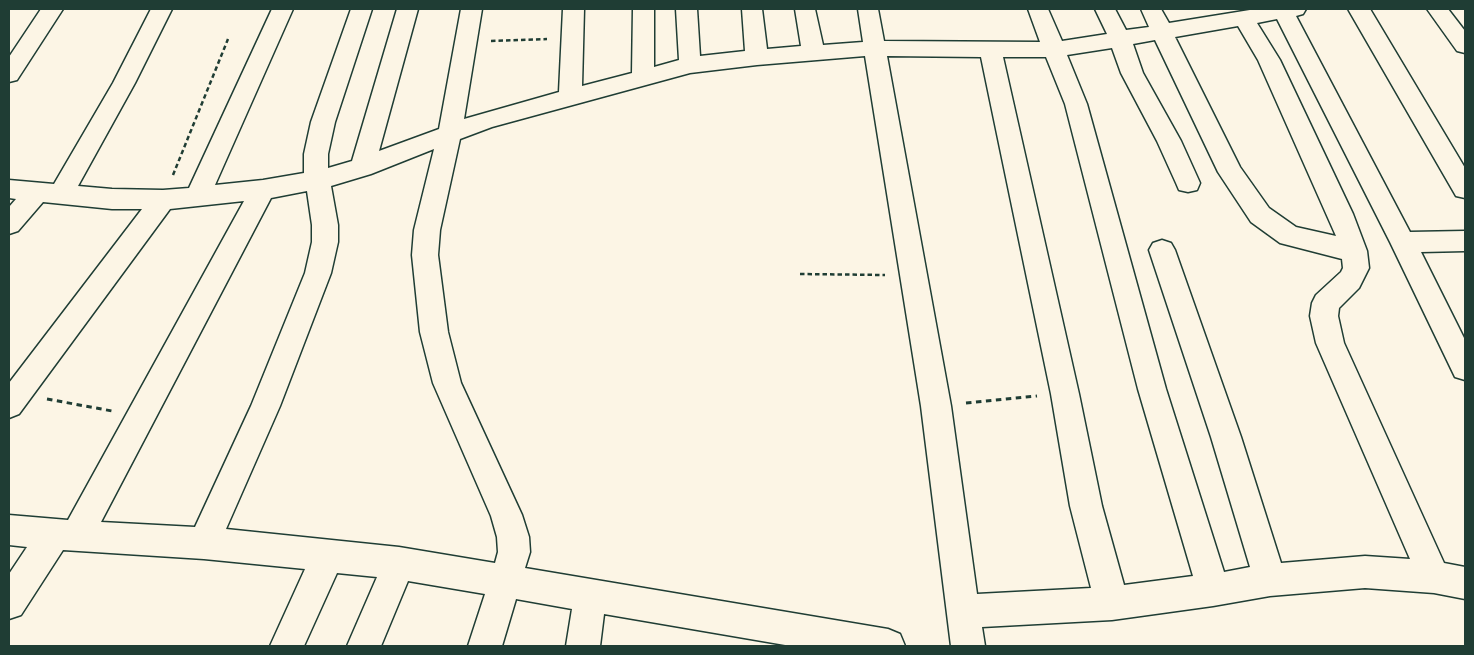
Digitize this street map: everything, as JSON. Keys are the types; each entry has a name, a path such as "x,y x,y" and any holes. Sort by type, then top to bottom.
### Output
{"street":[{"path":"9,74 52,9"},
{"path":"60,195 124,83 161,9"},
{"path":"197,198 282,9"},
{"path":"204,543 265,406 318,273 325,242 324,216 317,181 316,154 318,140 361,9"},
{"path":"362,168 406,9"},
{"path":"471,9 467,42 450,132 426,236 426,262 434,332 447,383 510,526 514,552 485,646"},
{"path":"570,97 570,38 573,9"},
{"path":"642,9 642,77"},
{"path":"686,9 690,65"},
{"path":"752,9 757,57"},
{"path":"804,9 813,52"},
{"path":"868,9 936,406 968,646"},
{"path":"1038,9 1076,104 1152,389 1213,590"},
{"path":"1105,9 1120,39 1132,73 1166,135 1188,183"},
{"path":"1151,9 1164,32 1230,172 1260,215 1289,236 1354,251"},
{"path":"1359,9 1465,189"},
{"path":"1437,9 1465,46"},
{"path":"9,189 112,199 163,200 263,190 317,181 362,168 450,132 486,120 690,65 757,57 876,48 1054,50 1164,32 1231,16 1287,10 1465,368"},
{"path":"1231,16 1269,60 1340,214 1354,251 1356,268 1350,280 1326,303 1324,316 1330,343 1434,577"},
{"path":"990,48 1065,394 1086,506 1112,603"},
{"path":"9,603 66,535 142,416 263,190"},
{"path":"9,224 36,193"},
{"path":"13,399 163,200"},
{"path":"1403,242 1465,241"},
{"path":"1162,250 1226,437 1270,580"},
{"path":"9,530 204,543 399,563 888,646"},
{"path":"287,646 328,556"},
{"path":"364,646 399,563"},
{"path":"963,611 1112,603 1213,590 1270,580 1365,572 1434,577 1465,583"},
{"path":"583,646 590,595"}],"path":[{"path":"467,42 570,38"},
{"path":"163,200 228,39"},
{"path":"800,274 913,275"},
{"path":"936,406 1065,394"},
{"path":"13,399 142,416"}]}
